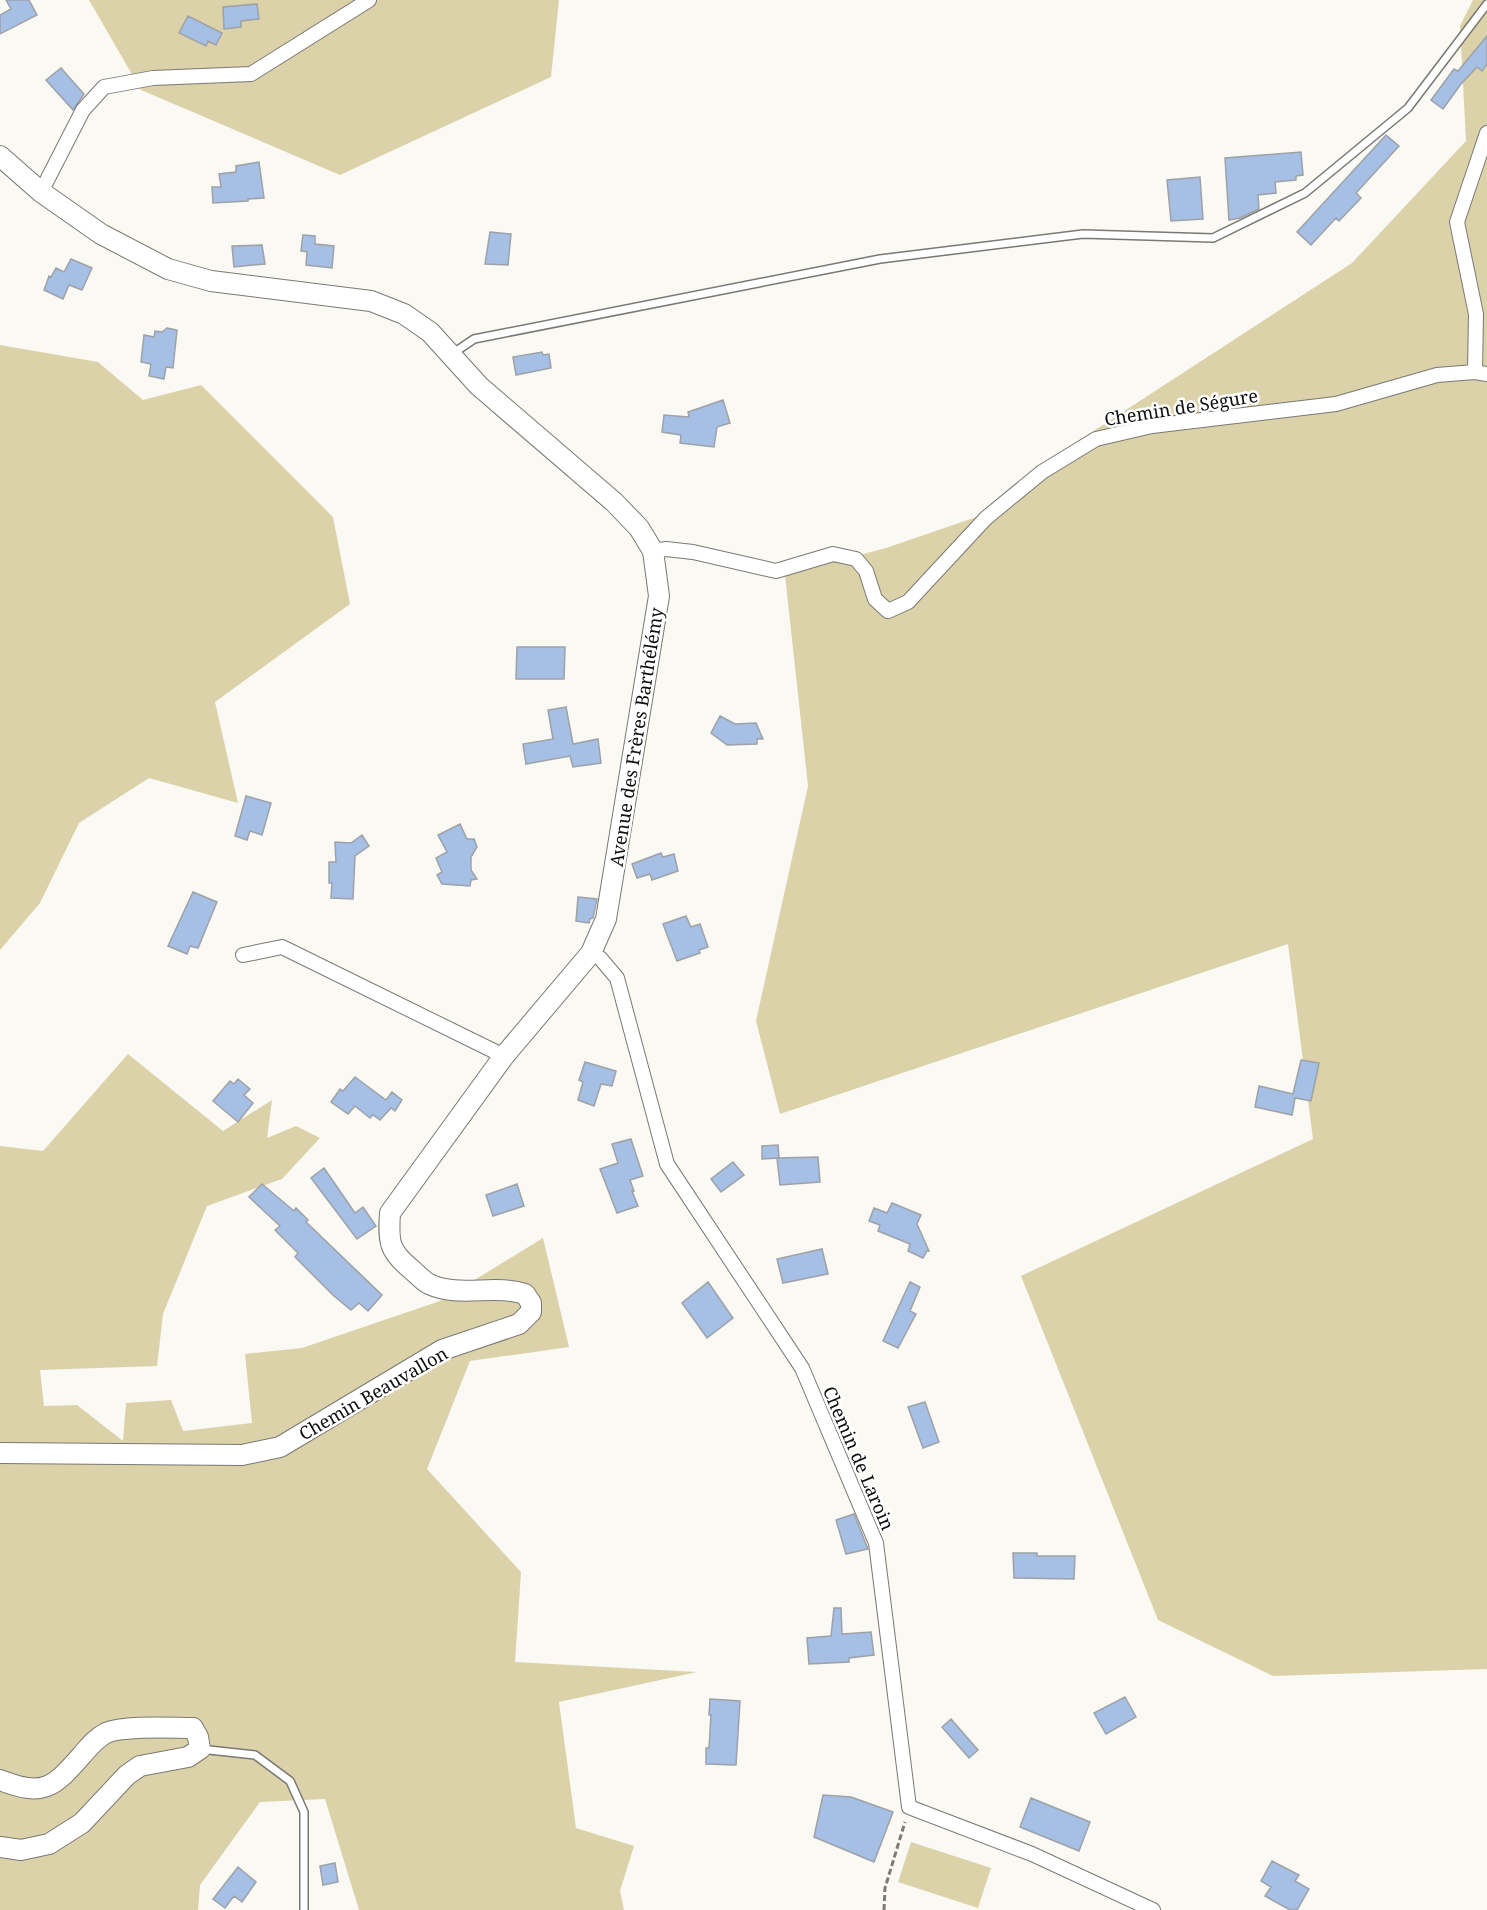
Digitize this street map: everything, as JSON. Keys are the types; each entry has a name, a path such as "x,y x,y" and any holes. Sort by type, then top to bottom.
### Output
{"street":[{"path":"41,192 83,110 104,87 153,78 251,74 369,0"},
{"path":"1481,373 1476,314 1457,222 1487,133"},
{"name":"Avenue des Frères Barthélémy","path":"0,156 41,192 101,234 168,269 211,281 371,302 413,320 430,332 479,386 614,502 639,528 653,551 659,596 606,919 591,953"},
{"name":"Chemin de Ségure","path":"653,551 666,549 693,552 776,571 833,554 856,559 866,571 875,599 888,611 908,602 986,518 1042,472 1096,439 1152,426 1336,404 1437,375 1481,373"},
{"path":"243,955 282,947 504,1056"},
{"name":"Chemin Beauvallon","path":"0,1453 242,1455 279,1447 442,1350 519,1324 531,1312 531,1303 525,1294 513,1290 450,1290 428,1283 400,1260 390,1247 388,1233 390,1213 504,1056 591,953"},
{"name":"Chemin de Laroin","path":"591,953 600,958 617,978 667,1164 802,1368 876,1543 909,1807"},
{"path":"0,1780 18,1787 38,1790 60,1779 93,1742 107,1733 129,1729 194,1728 198,1737 200,1749 188,1757 140,1766 127,1775 82,1823 49,1844 21,1850 0,1847"},
{"path":"909,1807 1032,1854 1153,1910"}],"lane":[{"path":"450,355 474,339 880,259 1083,234 1213,238 1305,193 1408,108 1487,4"},
{"path":"200,1749 255,1755 290,1781 304,1812 304,1910"}],"path":[{"path":"884,1910 885,1888 909,1807"}],"shaded area":[{"path":"89,0 559,0 551,77 340,175 141,90"},
{"path":"1473,0 1487,0 1487,1669 1273,1676 1158,1620 1021,1276 1313,1139 1288,944 780,1114 756,1021 808,786 785,575 886,548 991,512 1072,445 1352,263 1466,141 1460,26"},
{"path":"0,345 98,362 143,400 201,385 333,517 350,604 215,702 238,803 149,778 79,823 40,903 0,950"},
{"path":"128,1054 223,1131 272,1100 267,1138 296,1126 320,1138 282,1179 207,1206 163,1314 157,1366 40,1370 44,1406 77,1405 123,1441 126,1403 171,1400 183,1431 252,1423 245,1354 302,1348 440,1301 543,1238 569,1347 470,1361 427,1469 521,1572 515,1662 697,1672 559,1702 576,1828 634,1846 620,1891 624,1910 359,1910 325,1799 260,1802 200,1885 198,1910 0,1910 0,1146 43,1151"},
{"path":"911,1842 991,1868 978,1908 898,1882"}],"building":[{"path":"6,0 29,0 37,15 0,34 0,15 11,9"},
{"path":"257,4 259,19 241,21 241,27 224,29 223,7"},
{"path":"188,16 222,33 216,45 208,41 206,46 179,33"},
{"path":"1487,36 1487,64 1482,71 1477,67 1443,109 1431,100 1454,69 1458,71"},
{"path":"61,68 84,94 73,110 46,80"},
{"path":"1386,135 1399,146 1356,193 1361,198 1339,221 1336,218 1311,245 1297,232"},
{"path":"1301,152 1303,175 1296,176 1296,180 1275,182 1276,193 1258,195 1259,209 1240,218 1229,220 1225,158"},
{"path":"259,162 264,198 213,203 212,187 221,187 219,174 236,172 236,166"},
{"path":"1200,177 1203,219 1171,221 1167,180"},
{"path":"490,232 511,234 508,265 485,264"},
{"path":"303,235 315,236 315,244 334,246 332,268 306,265 307,252 301,251"},
{"path":"262,245 265,264 234,267 232,246"},
{"path":"71,259 92,268 82,290 69,285 63,299 44,290 49,276 51,277 56,268 64,272"},
{"path":"167,328 177,330 173,368 166,367 164,379 149,376 151,364 141,362 144,335 154,337 155,331 162,332"},
{"path":"542,352 543,355 549,354 551,368 516,375 513,357"},
{"path":"723,400 730,423 717,427 714,447 680,443 681,435 662,432 664,415 689,417 688,412"},
{"path":"517,647 565,647 564,679 516,679"},
{"path":"566,707 573,744 598,739 601,763 573,767 570,756 526,764 523,744 553,739 548,710"},
{"path":"720,716 735,724 756,723 763,739 757,739 757,744 727,745 711,733"},
{"path":"246,796 271,803 262,835 250,831 247,840 235,836"},
{"path":"460,824 467,839 474,839 477,847 471,857 471,870 477,879 471,880 470,886 442,884 437,875 442,872 436,858 447,852 438,835"},
{"path":"362,835 369,846 355,856 353,899 331,898 332,883 329,883 329,862 336,862 335,842 351,843"},
{"path":"661,853 663,857 674,854 678,871 652,880 650,874 637,878 632,864"},
{"path":"193,892 217,902 198,948 190,946 187,954 168,946"},
{"path":"578,897 597,899 593,918 589,923 576,921"},
{"path":"686,916 691,927 700,924 708,947 699,950 700,953 677,961 663,924"},
{"path":"1301,1060 1319,1063 1311,1101 1295,1098 1292,1115 1255,1107 1259,1086 1293,1094"},
{"path":"585,1062 616,1071 612,1086 601,1084 594,1106 578,1100 583,1082 579,1080"},
{"path":"355,1077 386,1100 392,1092 402,1100 395,1111 391,1108 380,1120 373,1115 370,1118 355,1106 348,1114 331,1102 340,1089 343,1091"},
{"path":"238,1079 250,1089 244,1095 253,1103 238,1122 213,1101 230,1081 234,1084"},
{"path":"631,1139 643,1176 630,1180 638,1206 617,1213 600,1169 618,1163 612,1144"},
{"path":"778,1145 779,1158 762,1159 762,1146"},
{"path":"818,1157 820,1182 780,1185 777,1158"},
{"path":"733,1162 744,1175 721,1192 711,1179"},
{"path":"324,1168 355,1213 363,1207 376,1226 357,1239 311,1178"},
{"path":"262,1184 294,1211 296,1208 308,1220 306,1222 382,1295 368,1311 359,1303 351,1310 295,1257 298,1253 275,1230 280,1226 249,1197"},
{"path":"517,1184 524,1206 493,1216 486,1195"},
{"path":"892,1203 921,1215 917,1224 929,1251 923,1258 908,1251 910,1244 878,1231 880,1225 869,1221 874,1208 887,1213"},
{"path":"822,1249 828,1274 783,1283 777,1259"},
{"path":"708,1282 733,1318 707,1338 682,1303"},
{"path":"910,1282 920,1287 910,1311 916,1314 898,1348 883,1341"},
{"path":"925,1402 939,1442 923,1448 908,1407"},
{"path":"854,1514 868,1549 846,1554 836,1520"},
{"path":"1013,1553 1037,1553 1037,1556 1075,1556 1074,1579 1014,1578"},
{"path":"834,1608 841,1608 842,1634 871,1632 874,1655 849,1658 849,1662 809,1664 807,1638 831,1636"},
{"path":"1125,1697 1136,1717 1106,1734 1094,1713"},
{"path":"710,1699 740,1701 736,1765 706,1764 706,1748 709,1748"},
{"path":"951,1719 978,1750 969,1758 942,1727"},
{"path":"823,1795 851,1797 893,1812 874,1862 814,1837"},
{"path":"1031,1798 1090,1822 1079,1851 1020,1827"},
{"path":"1272,1861 1299,1875 1295,1881 1309,1889 1297,1910 1290,1910 1265,1896 1271,1887 1261,1881"},
{"path":"335,1863 338,1882 323,1885 320,1866"},
{"path":"238,1867 256,1882 242,1902 234,1896 225,1908 213,1899"}]}
